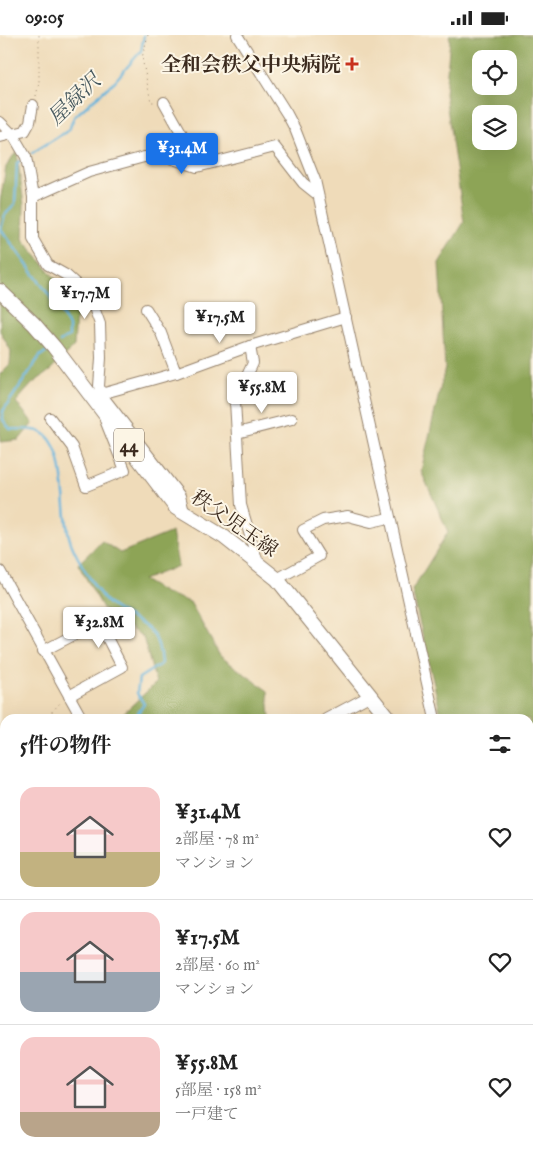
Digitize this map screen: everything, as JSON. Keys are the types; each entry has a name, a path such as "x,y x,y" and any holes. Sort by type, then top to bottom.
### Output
{"main road":[{"name":"秩父児玉線","path":"0,291 34,324 54,347 176,508 224,537 277,579 385,714"}],"street":[{"path":"237,35 295,129 315,180 434,714"},
{"path":"164,102 182,134 189,164"},
{"path":"0,137 25,131 30,122 33,105"},
{"path":"0,122 13,135 26,157 34,197 33,239 48,265 66,275 93,305 100,324 102,358 99,386 101,394 180,496 184,512"},
{"path":"34,197 90,172 144,157 167,157 197,167 275,147 303,183 318,195"},
{"path":"146,309 161,333 176,373"},
{"path":"101,394 176,373 250,346 346,317"},
{"path":"250,346 253,363 235,401 241,505 258,563"},
{"path":"50,418 72,447 86,486 125,469 100,409"},
{"path":"237,433 292,419"},
{"path":"277,579 319,556 303,530 323,520 348,516 371,522 389,518"},
{"path":"0,571 79,714"},
{"path":"43,651 99,622 122,667 69,696"},
{"path":"335,714 371,695"}],"path":[{"path":"33,105 39,83 39,35"},
{"path":"148,35 142,58 151,102 164,102"},
{"path":"50,714 63,701 63,686"}],"green space":[{"path":"449,35 533,35 533,714 441,714 412,590 448,532 421,471 445,368 439,263 464,222 445,94"},
{"path":"17,153 24,205 23,239 67,293 76,314 74,346 51,370 32,384 16,402 33,423 19,440 0,442 0,374 10,364 11,351 0,331 0,202 6,167"},
{"path":"172,532 178,566 143,580 165,593 190,602 220,656 268,691 270,714 122,714 156,683 143,637 104,610 78,564 102,541 120,553"}],"waterway":[{"name":"屋録沢","path":"32,153 69,130 74,117 115,81 141,51 144,35"},
{"path":"20,161 17,163 15,204 5,215 1,229 57,306 69,326 69,336 60,342"},
{"path":"47,351 40,356 3,411 3,420 10,429 38,431 50,439 60,465 67,528 76,555 105,600 120,612 145,626 156,640 161,664 139,678 137,693 144,704 137,714"}],"place":[{"name":"全和会秩父中央病院","path":"352,64"}]}
